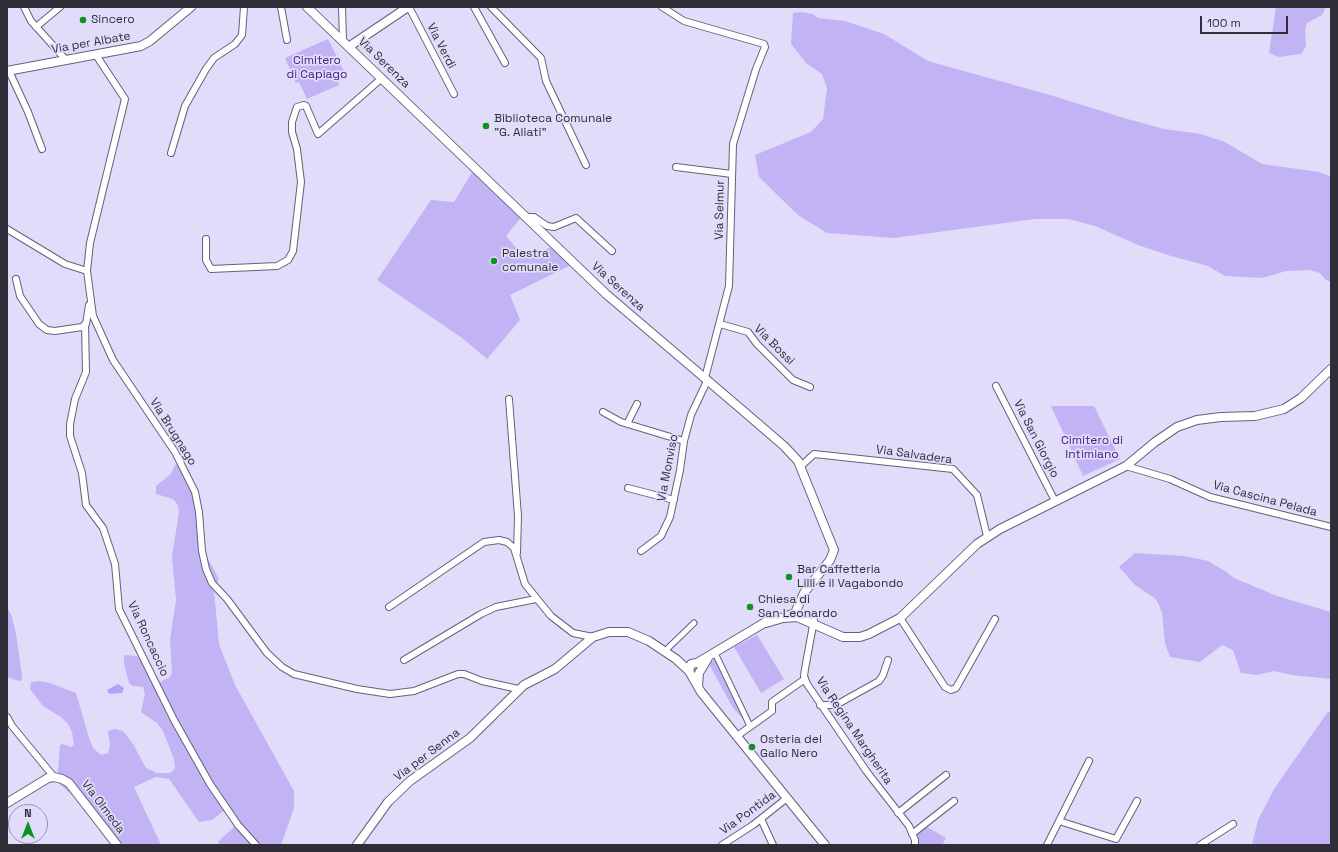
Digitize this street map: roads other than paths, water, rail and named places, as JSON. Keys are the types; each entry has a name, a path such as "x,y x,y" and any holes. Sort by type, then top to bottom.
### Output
{"street":[{"path":"24,7 31,22 66,60"},
{"path":"36,27 60,7"},
{"name":"Via per Albate","path":"8,71 135,48 146,44 190,7"},
{"path":"171,153 185,106 206,69 214,58 235,44 242,35 244,7"},
{"path":"281,7 287,40"},
{"name":"Via Serenza","path":"308,7 606,294 784,446 798,461 834,550 830,560 804,593 796,610"},
{"path":"342,7 343,40"},
{"path":"350,46 408,7"},
{"name":"Via Verdi","path":"408,7 454,94"},
{"path":"474,7 505,63"},
{"path":"491,7 541,58 546,81 586,165"},
{"name":"Via Selmur","path":"662,7 684,21 764,44 765,47 756,69 733,144 730,286 706,379"},
{"name":"Via Brugnago","path":"96,55 125,99 90,243 87,271 93,316 113,360 175,452 195,492 199,512 202,551 206,569 212,583 227,599 267,653 282,667 294,674 357,690 390,694 414,691 435,685 458,674 464,674 482,681 518,689"},
{"path":"8,71 28,112 42,149"},
{"path":"206,238 206,260 211,269 277,266 288,260 293,251 301,182 298,149 292,132 292,122 296,107 306,106 318,134 382,78"},
{"path":"676,167 732,174"},
{"path":"526,217 534,217 547,226 554,227 576,218 612,251"},
{"path":"7,229 65,264 87,271"},
{"path":"16,279 20,296 39,324 47,330 55,331 82,327 85,324"},
{"name":"Via Roncaccio","path":"91,302 85,324 86,367 70,424 70,436 82,473 86,505 103,528 116,564 119,609 174,720 210,784 238,825 256,845"},
{"name":"Via Bossi","path":"720,324 748,332 757,344 793,380 810,387"},
{"path":"695,669 712,654 784,612 796,610 813,622 837,634 851,638 870,634 900,618 969,551 987,536 1126,466 1155,442 1177,427 1197,420 1221,417 1255,416 1284,409 1302,398 1331,369"},
{"name":"Via Monviso","path":"641,551 661,536 670,518 684,441 691,415 706,379"},
{"name":"Via San Giorgio","path":"996,386 1055,501"},
{"path":"509,399 518,516 517,554 520,572 525,584 536,599 562,626 573,633 593,637 609,632 628,632 649,641 695,669"},
{"path":"627,424 637,404"},
{"path":"603,412 627,424 684,441"},
{"name":"Via Salvadera","path":"800,467 814,454 953,470 977,495 987,536"},
{"name":"Via Cascina Pelada","path":"1126,466 1170,479 1210,497 1331,528"},
{"path":"628,488 674,500"},
{"path":"389,607 484,542 491,540 507,542 514,548 517,554"},
{"path":"404,660 481,614 509,603 536,599"},
{"path":"776,620 781,616 792,615 796,610"},
{"path":"766,623 797,617 813,622"},
{"path":"900,618 945,687 951,690 956,688 995,619"},
{"name":"Via Regina Margherita","path":"813,622 805,669 805,679 820,705 909,826 916,845"},
{"path":"665,651 694,623"},
{"name":"Via per Senna","path":"357,845 398,792 423,770 470,738 518,689 555,669 593,637"},
{"path":"712,654 750,726"},
{"path":"820,705 836,705 879,682 888,660"},
{"path":"695,669 698,687 824,845"},
{"path":"737,736 772,711 772,702 805,679"},
{"path":"7,717 12,726 54,777"},
{"path":"1047,845 1089,761"},
{"path":"898,813 946,775"},
{"path":"7,803 48,778 54,777"},
{"name":"Via Olmeda","path":"54,777 69,783 117,845"},
{"name":"Via Pontida","path":"722,845 761,819 787,798"},
{"path":"912,834 954,801"},
{"path":"1059,821 1116,839 1137,802"},
{"path":"761,819 773,845"},
{"path":"1200,845 1209,842 1232,824"}],"place":[{"name":"Sincero","path":"83,20"},
{"name":"Biblioteca Comunale \"G. Aliati\"","path":"486,126"},
{"name":"Palestra comunale","path":"494,261"},
{"name":"Bar Caffetteria Lilli e il Vagabondo","path":"789,577"},
{"name":"Chiesa di San Leonardo","path":"750,607"},
{"name":"Osteria del Gallo Nero","path":"752,747"}],"park label":[{"name":"Cimitero di Capiago","path":"317,68"},
{"name":"Cimitero di Intimiano","path":"1092,448"}]}
